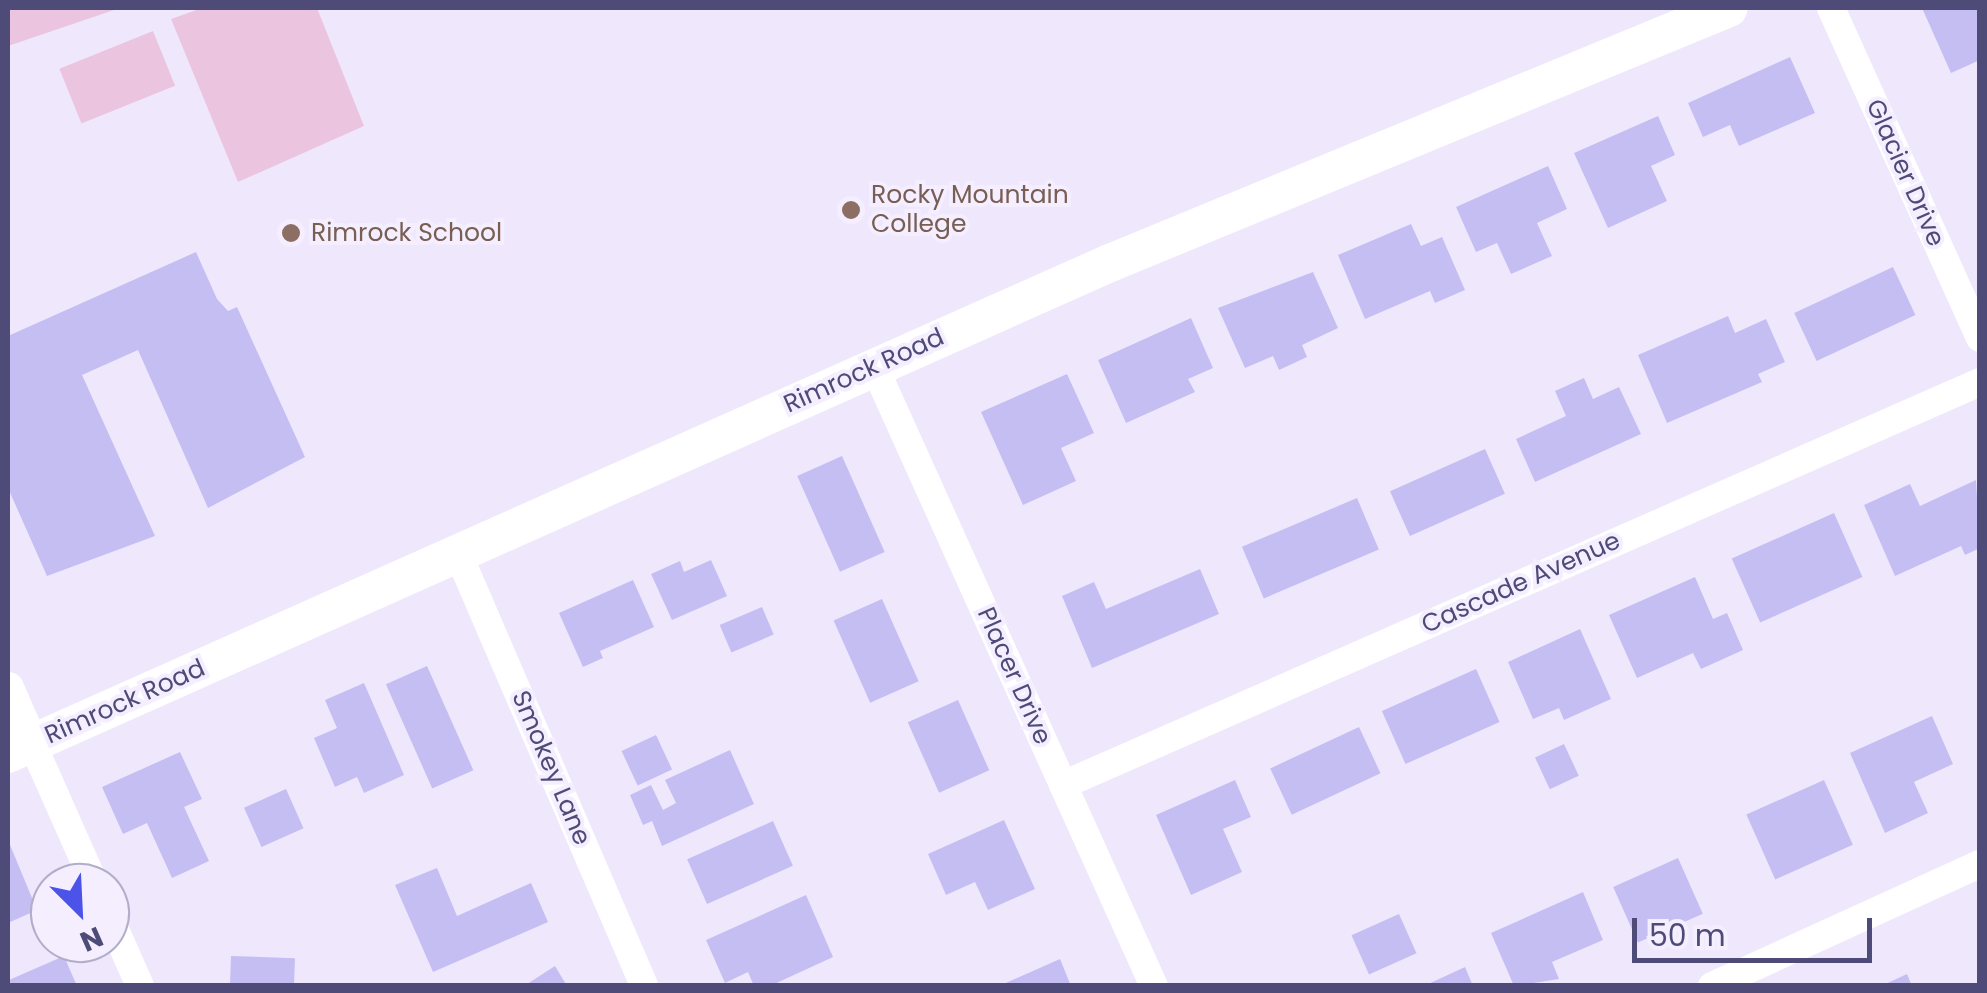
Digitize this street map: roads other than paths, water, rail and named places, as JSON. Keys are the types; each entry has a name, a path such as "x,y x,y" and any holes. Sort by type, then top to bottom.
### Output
{"main road":[{"name":"Rimrock Road","path":"20,749 874,366 1729,8"}],"street":[{"name":"Glacier Drive","path":"1832,8 1980,338"},
{"name":"Placer Drive","path":"874,366 1154,986"},
{"name":"Cascade Avenue","path":"1063,785 1980,382"},
{"name":"Smokey Lane","path":"457,551 644,986"},
{"path":"8,688 20,749 83,863"},
{"path":"1712,986 1980,864"},
{"path":"130,963 140,986"}],"place":[{"name":"Rocky Mountain College","path":"851,210"},
{"name":"Rimrock School","path":"291,233"}]}
